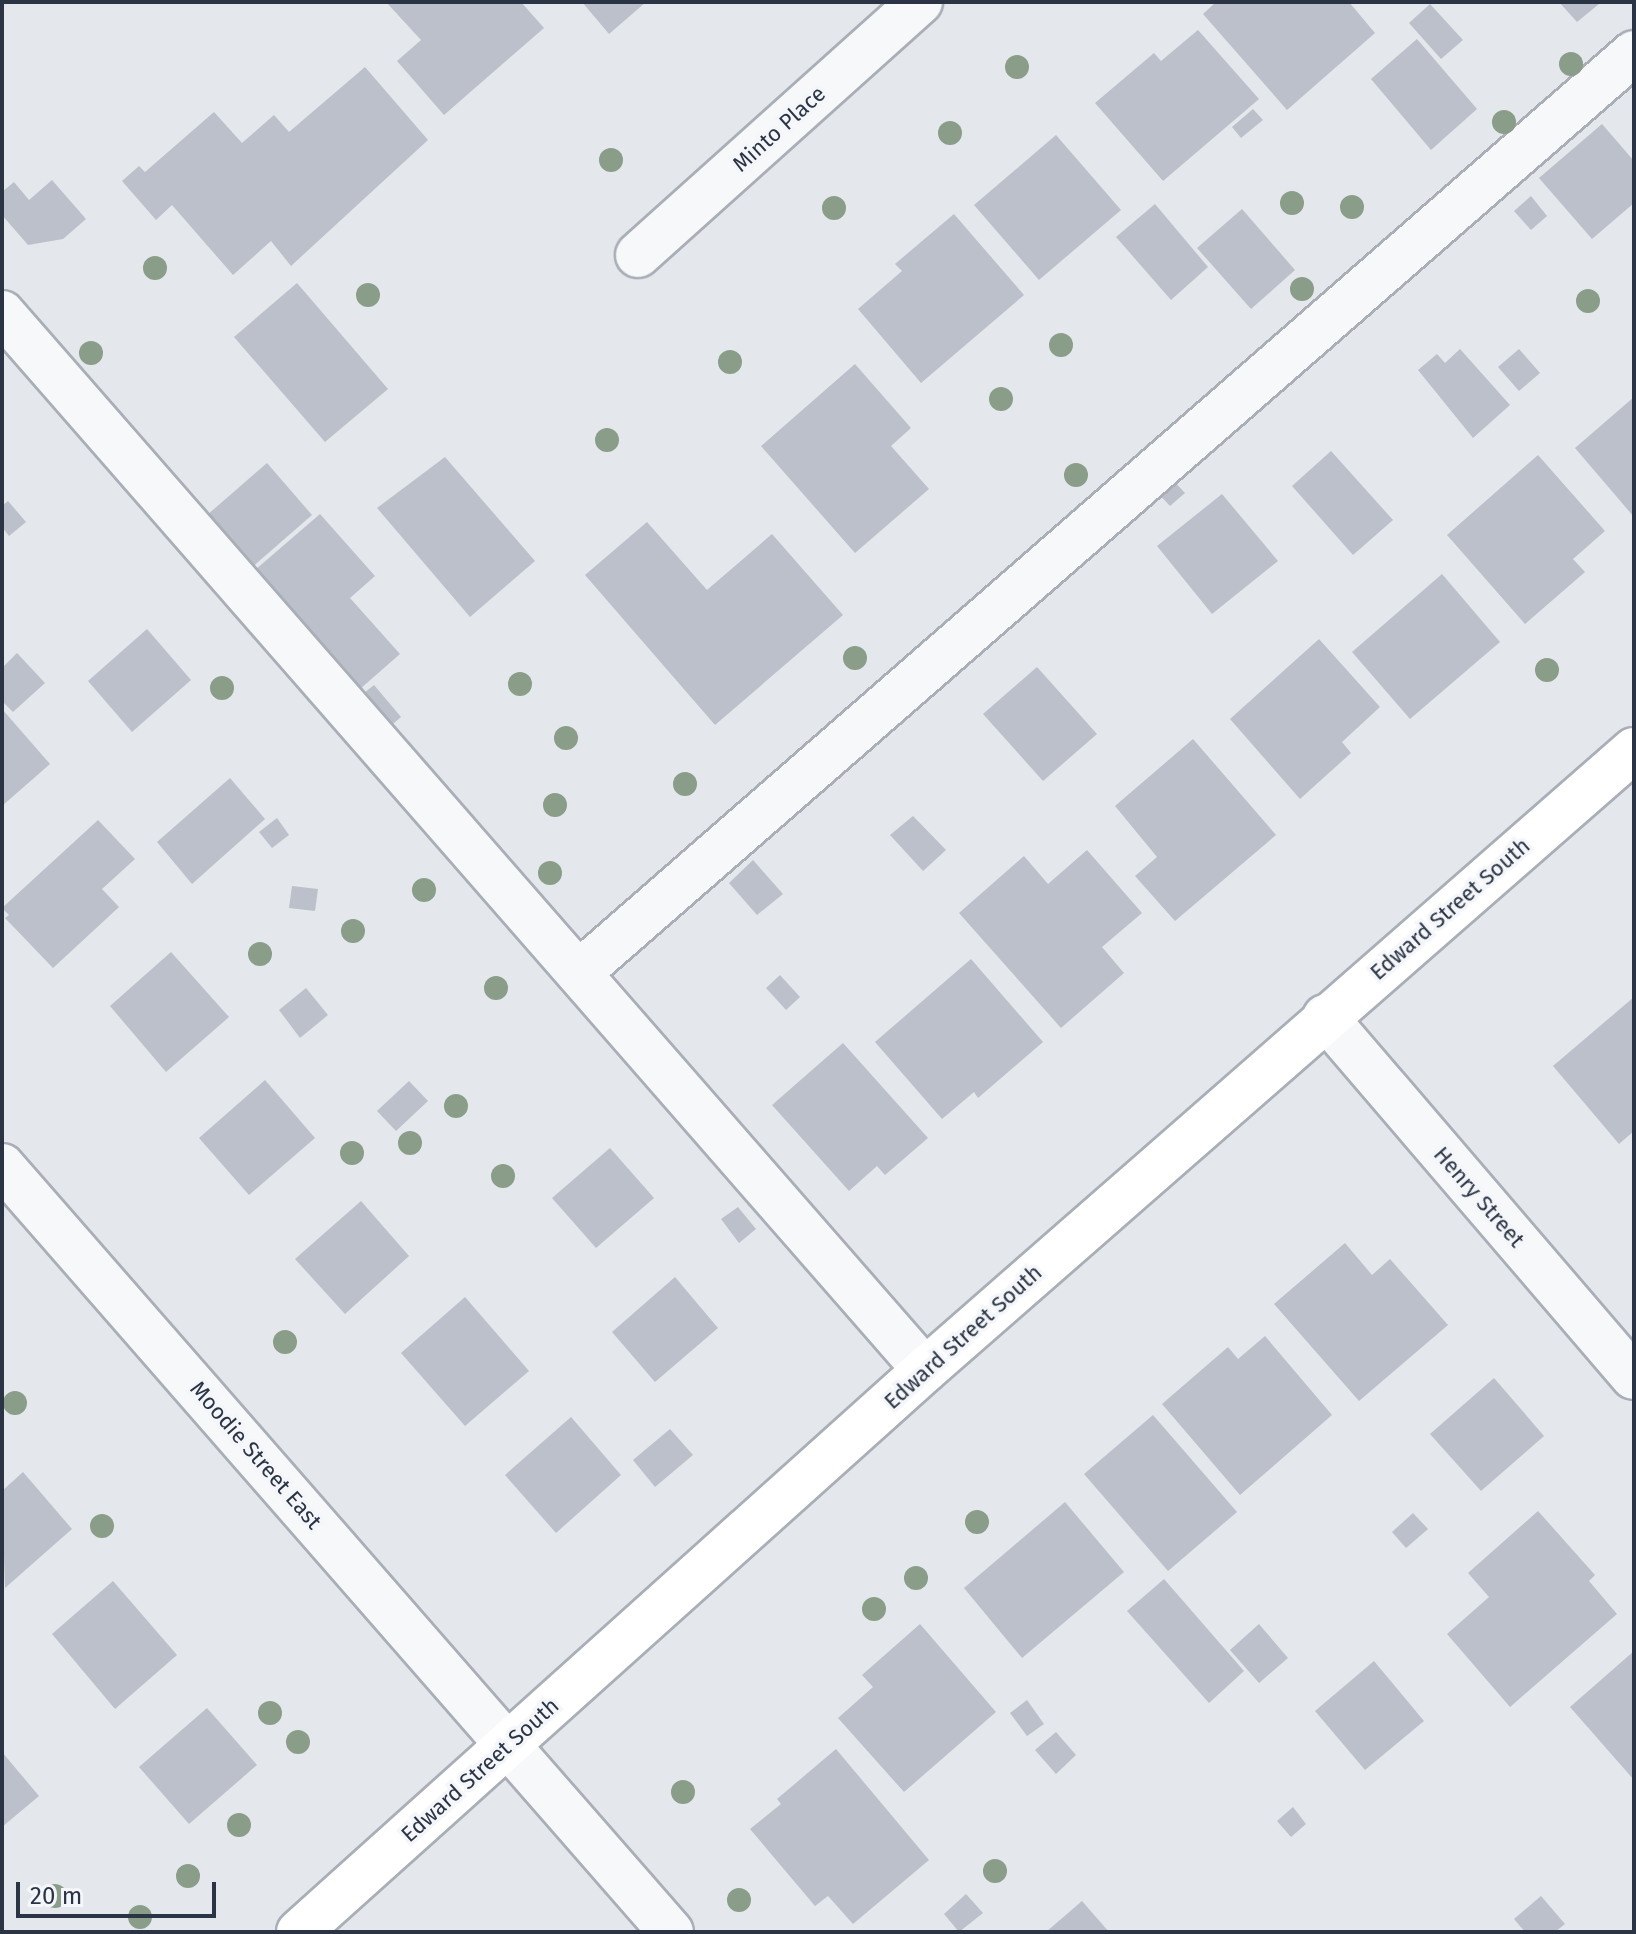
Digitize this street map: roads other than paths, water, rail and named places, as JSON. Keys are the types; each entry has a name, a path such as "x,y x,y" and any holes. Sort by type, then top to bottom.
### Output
{"main road":[{"name":"Edward Street South","path":"299,1932 925,1370 1325,1017 1634,750"}],"street":[{"name":"Minto Place","path":"638,255 920,2"},
{"path":"581,971 1634,53"},
{"path":"2,313 581,971 925,1370"},
{"name":"Henry Street","path":"1325,1017 1634,1377"},
{"name":"Moodie Street East","path":"2,1166 671,1932"}]}
